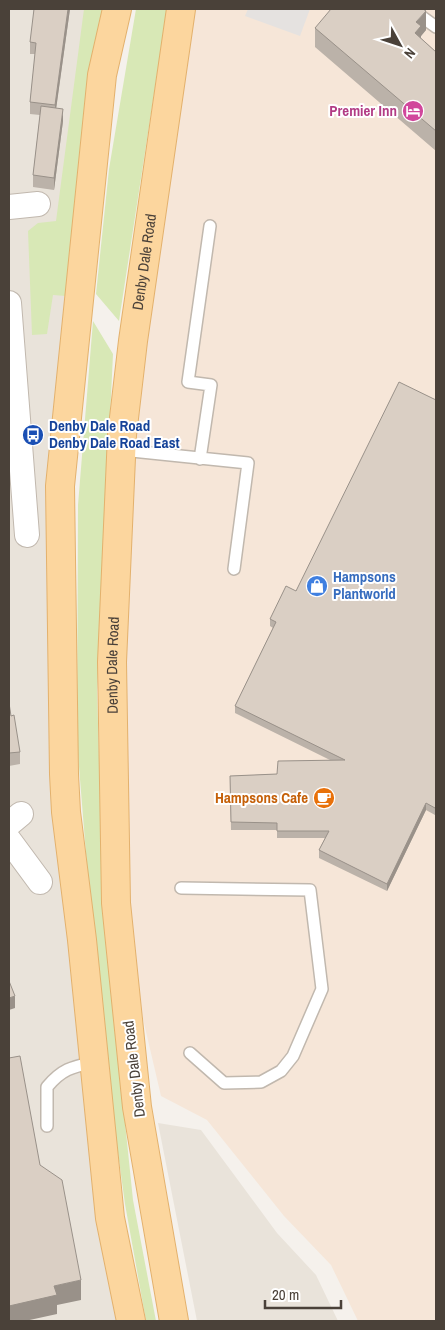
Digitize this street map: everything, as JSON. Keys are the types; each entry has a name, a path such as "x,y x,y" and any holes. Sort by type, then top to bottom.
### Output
{"main road":[{"path":"117,9 102,75 60,486 66,812 82,940 110,1218 131,1321"},
{"name":"Denby Dale Road","path":"174,1321 137,1107 116,903 112,662 122,450 133,341 180,9"}],"street":[{"path":"9,207 38,204"},
{"path":"9,303 27,535"},
{"path":"9,840 40,882"}],"lane":[{"path":"415,9 418,14 436,27"},
{"path":"200,459 211,385 188,382 210,226"},
{"path":"122,450 248,463 234,568"},
{"path":"181,888 310,890 322,989 293,1056 281,1071 261,1082 224,1083 190,1053"},
{"path":"47,1126 47,1087 58,1073 71,1067 94,1062"}],"shaded area":[{"path":"9,9 117,9 102,75 62,636 131,1321 9,1321"},
{"path":"181,9 436,9 436,1321 358,1321 331,1265 284,1216 207,1120 161,1096 116,903 122,435"},
{"path":"248,9 310,9 300,36 245,16"},
{"path":"158,1123 201,1130 277,1233 316,1275 338,1321 197,1321"}],"green space":[{"path":"84,9 106,9 66,296 53,295 47,334 32,335 28,231 38,223 56,221"},
{"path":"136,9 167,9 119,321 96,294 109,169"},
{"path":"93,321 113,354 97,691 104,919 133,1200 156,1321 146,1321 125,1204 107,1072 92,928 77,742 78,505"}],"building":[{"path":"34,9 68,9 55,105 30,102 36,43 30,42"},
{"name":"Premier Inn","path":"331,9 423,9 426,11 416,22 421,26 415,33 436,52 436,131 315,28"},
{"path":"41,106 63,109 54,178 33,175"},
{"path":"399,382 436,400 436,806 435,808 426,803 387,884 319,850 329,831 277,831 277,823 231,822 230,776 277,774 278,761 345,760 235,706 276,622 270,619 286,586 296,591"},
{"path":"9,703 11,716 14,715 20,752 9,753"},
{"path":"9,981 15,996 9,998"},
{"path":"20,1056 40,1165 62,1180 81,1280 54,1286 57,1295 9,1306 9,1058"}],"place":[{"name":"Premier Inn","path":"413,111"},
{"name":"Denby Dale Road Denby Dale Road East","path":"33,435"},
{"name":"Hampsons Plantworld","path":"317,586"},
{"name":"Hampsons Cafe","path":"324,798"}]}
